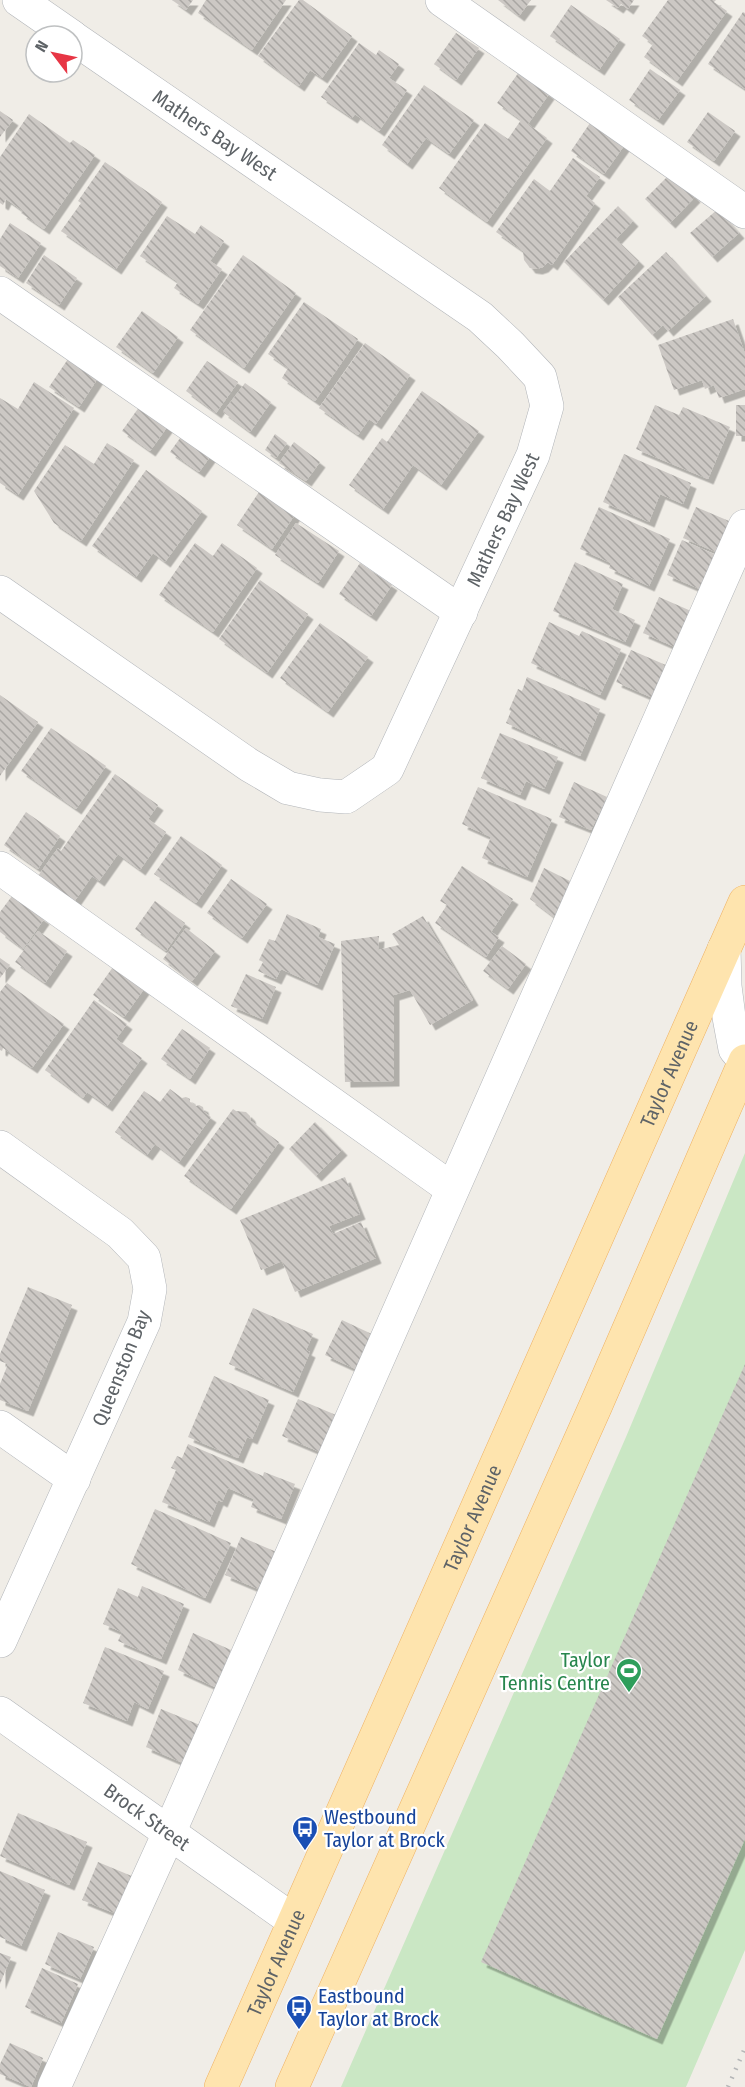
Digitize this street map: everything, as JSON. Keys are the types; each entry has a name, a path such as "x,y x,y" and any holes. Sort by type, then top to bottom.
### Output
{"main road":[{"name":"Taylor Avenue","path":"221,2087 745,902"},
{"name":"Taylor Avenue","path":"292,2087 596,1405 745,1061"}],"street":[{"name":"Mathers Bay West","path":"19,0 54,24"},
{"path":"442,0 745,212"},
{"name":"Mathers Bay West","path":"0,591 249,765 288,788 320,795 346,797 387,769 533,455 547,406 540,377 480,317 84,45"},
{"path":"0,293 461,612"},
{"path":"54,2087 170,1833 745,526"},
{"path":"0,867 452,1189"},
{"name":"Taylor Avenue","path":"724,949 729,1017 735,1049 745,1061"},
{"name":"Queenston Bay","path":"0,1147 120,1233 144,1258 150,1289 144,1322 0,1641"},
{"path":"0,1428 74,1479"},
{"name":"Brock Street","path":"0,1713 294,1921"}],"green space":[{"name":"Taylor Tennis Centre","path":"745,1153 745,1950 686,2087 341,2087 626,1437"}],"building":[{"path":"172,0 193,0 186,10"},
{"path":"206,0 286,0 252,50 198,13"},
{"path":"299,0 303,0 352,36 322,78 310,70 299,86 258,56"},
{"path":"498,0 531,0 519,16"},
{"path":"606,0 634,0 628,9 621,4 618,8"},
{"path":"668,0 716,0 714,2 727,11 677,81 644,57 653,44 642,36"},
{"path":"571,5 620,39 599,70 550,36"},
{"path":"743,12 745,13 745,89 708,64"},
{"path":"456,33 479,48 456,80 434,64"},
{"path":"359,43 376,55 379,50 399,64 389,78 407,90 379,131 355,114 352,118 321,97"},
{"path":"650,69 680,90 658,120 629,100"},
{"path":"519,72 549,94 528,124 547,138 487,222 439,188 485,123 508,139 521,120 497,103"},
{"path":"424,85 474,120 449,154 426,138 407,164 382,145"},
{"path":"0,111 13,120 0,137"},
{"path":"708,112 735,131 714,161 687,142"},
{"path":"29,114 70,143 73,140 95,155 44,229 6,199 3,205 0,203 0,157"},
{"path":"592,120 626,143 604,174 571,151"},
{"path":"573,158 600,177 586,196 595,203 552,265 548,262 537,269 530,268 524,260 523,251 496,232 534,179 550,191"},
{"path":"105,162 162,202 116,269 61,231 81,203 78,201"},
{"path":"671,173 695,197 670,223 645,199"},
{"path":"618,206 633,221 616,239 639,261 603,300 564,262"},
{"path":"718,209 739,233 712,257 690,233"},
{"path":"167,216 195,234 201,225 224,241 210,261 222,269 198,304 174,288 178,282 140,256"},
{"path":"10,223 41,243 18,278 0,266 0,239"},
{"path":"666,252 706,296 668,331 663,325 652,335 618,297"},
{"path":"44,255 77,278 59,305 26,283"},
{"path":"243,255 296,293 244,368 190,330"},
{"path":"304,302 358,339 315,401 282,378 288,368 268,354"},
{"path":"142,311 178,337 153,373 116,347"},
{"path":"733,319 745,354 745,389 719,398 714,385 705,389 702,380 674,390 658,345"},
{"path":"365,343 410,375 376,424 369,419 358,435 319,408"},
{"path":"68,359 98,378 79,407 49,387"},
{"path":"207,361 238,382 216,413 186,391"},
{"path":"34,382 74,408 18,495 0,483 0,398 18,409"},
{"path":"245,383 271,402 250,432 223,412"},
{"path":"422,391 479,431 441,485 413,465 383,509 349,485 382,438 387,442"},
{"path":"142,403 170,423 150,451 122,431"},
{"path":"655,405 679,415 683,407 730,427 708,479 636,449"},
{"path":"736,405 745,405 745,436 736,436"},
{"path":"183,434 212,454 199,472 170,452"},
{"path":"275,434 287,443 276,458 265,450"},
{"path":"294,442 320,462 306,481 279,463"},
{"path":"107,443 134,460 81,541 54,523 34,491 65,445 94,464"},
{"path":"624,454 691,483 683,504 660,494 649,522 603,502"},
{"path":"146,470 202,511 165,562 153,553 136,577 92,546"},
{"path":"261,489 296,513 272,549 237,525"},
{"path":"599,507 670,539 649,586 609,568 611,563 580,549"},
{"path":"696,507 729,521 716,552 683,538"},
{"path":"296,523 339,551 318,583 275,555"},
{"path":"682,540 716,555 702,590 667,575"},
{"path":"195,543 213,556 222,543 257,568 213,632 159,595"},
{"path":"575,562 623,584 612,609 635,620 625,642 553,611"},
{"path":"360,563 392,585 371,616 339,594"},
{"path":"260,580 308,614 267,673 219,639"},
{"path":"659,597 691,611 675,647 643,633"},
{"path":"549,622 579,636 582,631 621,649 600,695 531,663"},
{"path":"320,623 368,657 328,712 280,678"},
{"path":"631,650 668,666 653,698 616,682"},
{"path":"527,677 600,709 580,756 506,723 518,689 522,691"},
{"path":"0,695 38,722 0,776"},
{"path":"51,728 106,766 76,809 21,771"},
{"path":"500,733 558,757 544,789 526,781 520,795 481,778"},
{"path":"115,774 158,805 148,819 166,832 140,870 118,854 99,881 92,876 74,902 38,876 58,848 61,851"},
{"path":"574,782 607,797 591,830 559,817"},
{"path":"478,787 552,819 527,877 482,858 491,837 462,824"},
{"path":"26,812 60,836 38,869 4,845"},
{"path":"181,836 222,865 196,903 154,874"},
{"path":"462,866 513,899 491,932 499,937 486,957 435,923 447,905 440,901"},
{"path":"544,868 570,881 554,917 530,899"},
{"path":"231,879 267,904 242,938 207,913"},
{"path":"12,896 44,919 23,949 0,932 0,912"},
{"path":"155,901 185,923 166,951 135,929"},
{"path":"287,914 321,929 318,937 335,944 317,985 281,969 276,979 258,971 263,962 259,960 269,939 275,941"},
{"path":"423,916 473,1000 430,1025 410,990 394,995 394,1081 345,1082 341,941 379,936 378,950 399,945 392,934"},
{"path":"186,928 215,951 192,981 163,959"},
{"path":"38,931 67,951 45,983 15,962"},
{"path":"502,946 526,964 508,989 483,971"},
{"path":"0,958 10,965 0,978"},
{"path":"113,967 144,989 124,1017 93,995"},
{"path":"246,974 276,987 262,1019 231,1006"},
{"path":"7,983 64,1024 32,1068 3,1048 2,1051 0,1050 0,992"},
{"path":"94,1000 127,1024 116,1039 142,1058 107,1106 87,1092 83,1098 45,1070"},
{"path":"182,1029 210,1048 190,1079 161,1059"},
{"path":"170,1089 182,1098 190,1099 190,1102 196,1106 203,1107 204,1112 211,1117 179,1162 155,1144 147,1155 115,1132 144,1091 160,1102"},
{"path":"233,1109 246,1112 251,1121 279,1142 231,1209 184,1176"},
{"path":"315,1122 342,1150 316,1176 289,1149"},
{"path":"345,1177 360,1214 329,1226 333,1234 361,1222 376,1258 295,1292 282,1261 261,1270 240,1220"},
{"path":"28,1287 72,1305 28,1411 0,1400 0,1384 8,1364 0,1361 0,1354"},
{"path":"253,1308 313,1334 306,1350 310,1352 293,1392 229,1364"},
{"path":"342,1320 376,1336 360,1371 325,1355"},
{"path":"745,1364 745,1839 657,2039 481,1962"},
{"path":"214,1376 269,1400 252,1439 247,1437 238,1458 188,1437"},
{"path":"298,1399 336,1415 320,1452 282,1436"},
{"path":"188,1444 263,1476 264,1472 295,1484 281,1519 251,1507 254,1499 228,1488 222,1502 218,1500 209,1522 162,1502 176,1470 171,1468 177,1456 182,1458"},
{"path":"155,1509 231,1543 205,1598 131,1564"},
{"path":"241,1537 279,1553 263,1591 225,1575"},
{"path":"142,1586 184,1604 161,1659 118,1641 122,1632 103,1624 118,1588 138,1597"},
{"path":"193,1633 231,1650 215,1687 178,1670"},
{"path":"105,1647 164,1671 148,1709 134,1702 127,1721 83,1703"},
{"path":"161,1709 200,1725 183,1763 146,1747"},
{"path":"18,1813 87,1842 69,1885 0,1856"},
{"path":"98,1862 134,1877 119,1915 82,1900"},
{"path":"0,1871 45,1890 21,1946 0,1937"},
{"path":"58,1932 94,1947 80,1979 45,1964"},
{"path":"0,1953 11,1957 0,1984"},
{"path":"42,1968 78,1984 61,2023 25,2007"},
{"path":"10,2043 43,2058 31,2087 0,2074 0,2064"}],"railway":[{"path":"728,2087 745,2048"}],"place":[{"name":"Taylor Tennis Centre","path":"629,1694"},
{"name":"Westbound Taylor at Brock","path":"305,1852"},
{"name":"Eastbound Taylor at Brock","path":"299,2031"}]}
